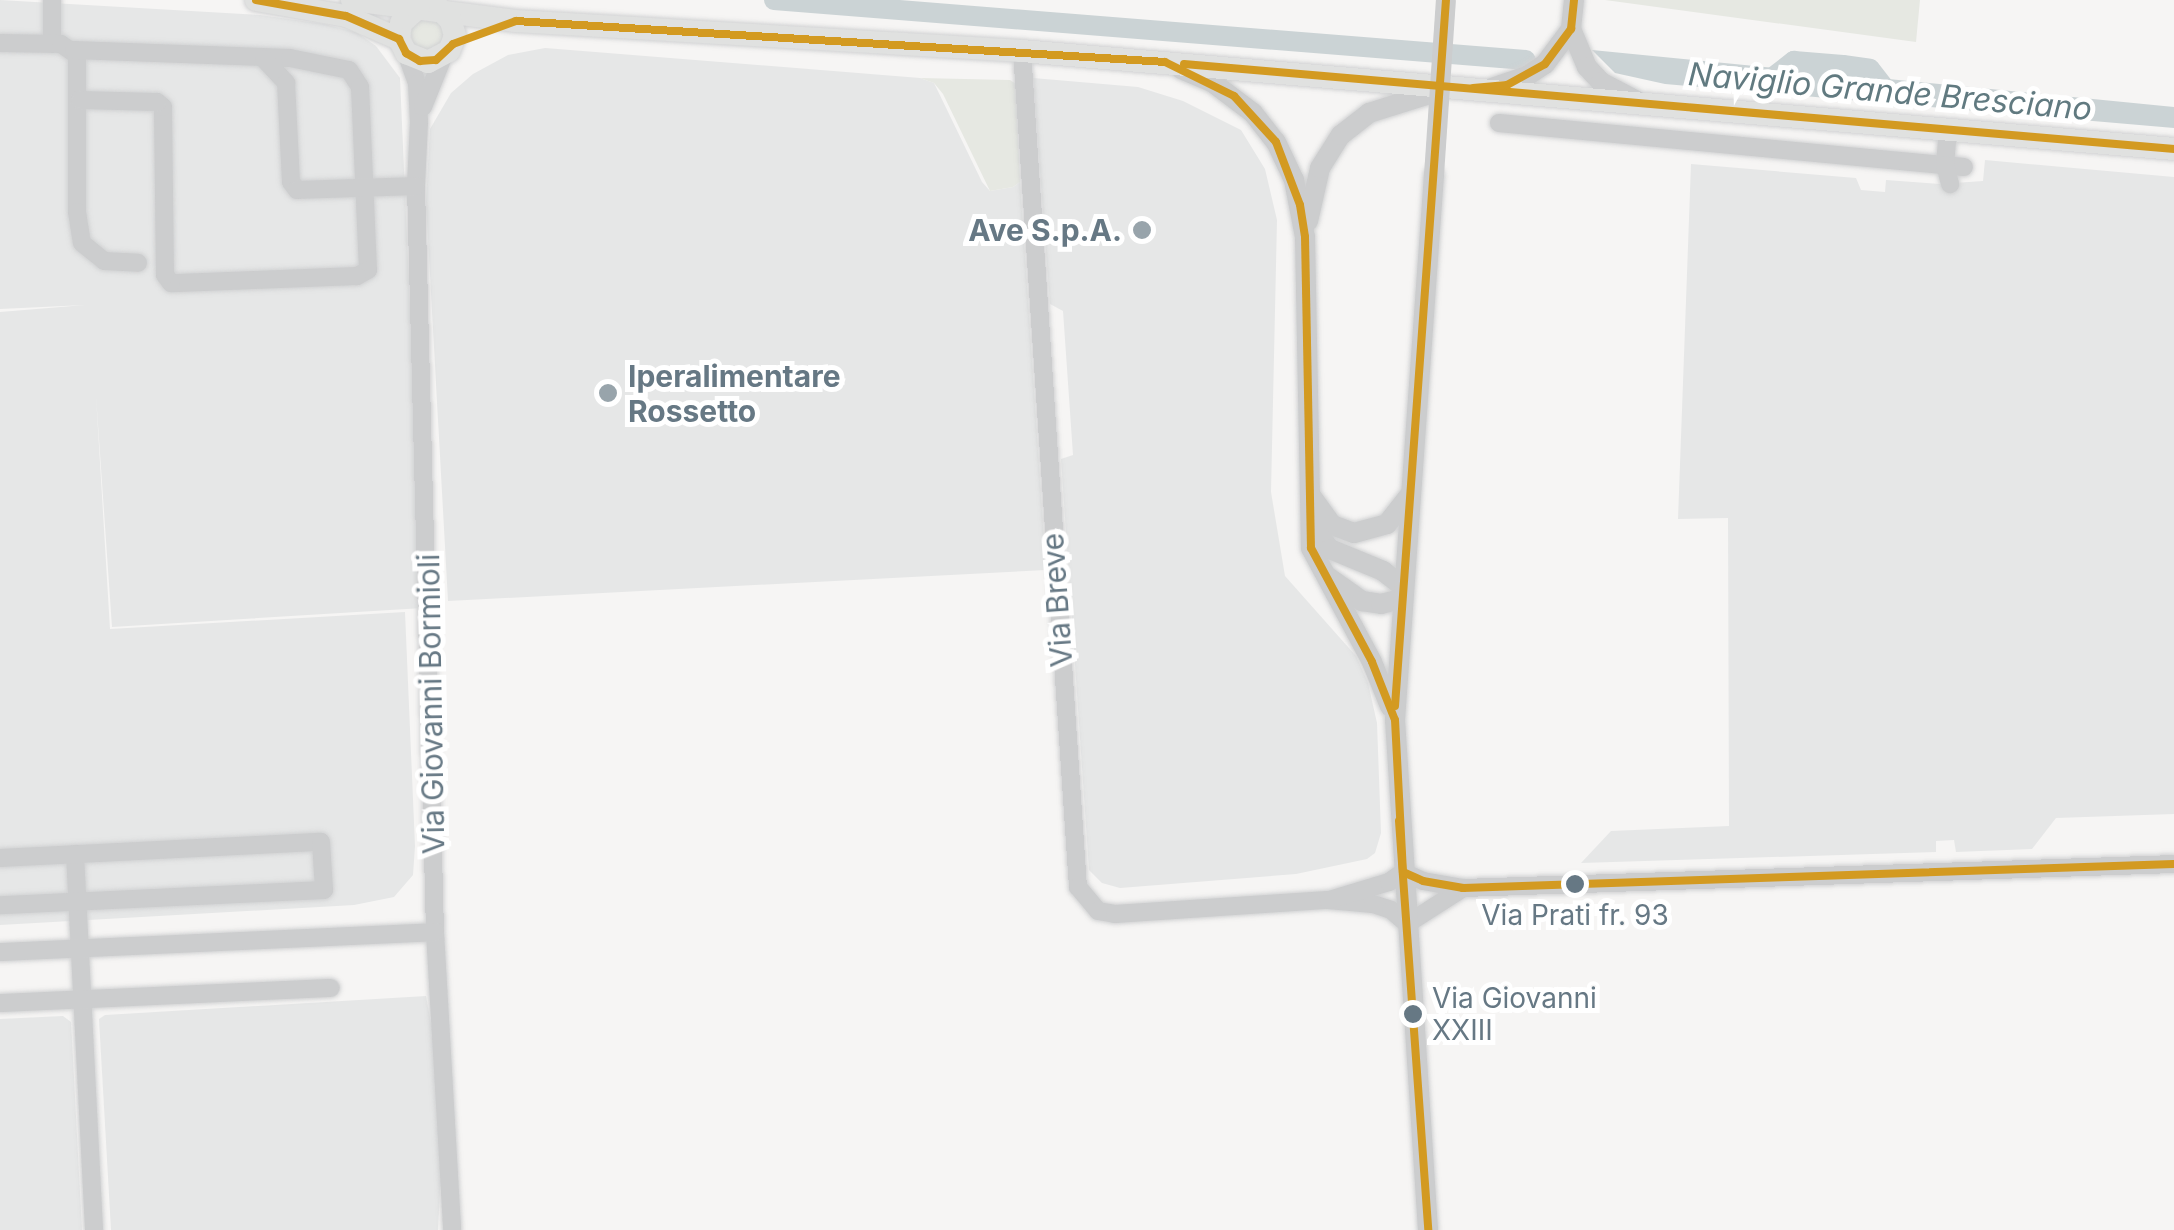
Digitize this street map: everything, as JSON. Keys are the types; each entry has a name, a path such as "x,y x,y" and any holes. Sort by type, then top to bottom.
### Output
{"main road":[{"path":"256,0 346,16 403,46 420,61 516,21"},
{"path":"352,0 516,21 1165,62 2174,150"},
{"path":"403,46 401,23 429,8"},
{"path":"429,8 452,21 448,50"}],"street":[{"path":"52,0 52,44"},
{"path":"1428,1230 1395,720 1401,592 1446,0"},
{"path":"1484,89 1527,76 1560,48 1571,29 1574,0"},
{"path":"1571,29 1587,67 1601,82 1639,102"},
{"path":"0,44 290,58 349,70 358,80 369,264 363,275 176,285 166,275 163,107 156,102 80,100"},
{"path":"403,46 417,84 420,122"},
{"path":"74,50 79,60 78,212 82,243 104,260 138,263"},
{"path":"420,122 428,87 448,50"},
{"name":"Via Breve","path":"1022,51 1078,887 1098,911 1115,914 1328,900"},
{"path":"264,59 286,83 294,186 302,192 416,186"},
{"path":"1165,62 1223,89 1269,133 1294,180 1305,237 1311,548 1372,662 1395,720"},
{"path":"286,83 300,68 314,64"},
{"path":"1305,237 1320,168 1341,135 1386,105 1455,86"},
{"path":"1848,156 1851,121"},
{"name":"Via Giovanni Bormioli","path":"420,122 416,186 434,932"},
{"path":"1498,123 1848,156 1953,172 1948,130"},
{"path":"1307,488 1323,518 1354,533 1387,524 1410,495"},
{"path":"1308,516 1330,550 1384,571 1401,592"},
{"path":"1323,573 1362,601 1382,604 1401,592"},
{"path":"0,858 321,842 324,890 0,905"},
{"path":"75,854 94,1230"},
{"path":"1403,872 1423,881 1463,888 2174,864"},
{"path":"1328,900 1389,882 1403,872"},
{"path":"1406,924 1463,888"},
{"path":"1328,900 1373,904 1391,910 1406,924"},
{"path":"0,952 434,932 452,1230"},
{"path":"0,1003 332,988"}],"shaded area":[{"path":"0,0 260,15 324,24 356,32 376,46 400,78 423,608 112,627 96,396 110,629 405,612 415,846 413,875 394,897 354,905 0,925 0,312 85,305 0,309"},
{"path":"1605,0 1920,0 1916,42"},
{"path":"427,19 438,24 443,35 438,46 427,51 416,46 411,35 416,24"},
{"path":"545,48 920,78 934,83 982,182 990,191 1020,182 1046,570 448,601 426,202 430,129 451,93 473,74 508,55"},
{"path":"920,78 1010,80 1016,84 1020,182 990,191 943,94 934,83"},
{"path":"1033,78 1138,87 1183,101 1241,130 1265,169 1277,220 1271,492 1285,576 1356,656 1368,683 1377,723 1381,833 1375,853 1367,859 1296,874 1120,888 1102,883 1089,870 1061,459 1073,455 1063,311 1050,304"},
{"path":"1985,160 2174,177 2174,814 2056,818 2032,849 1956,852 1954,840 1936,841 1936,852 1581,863 1611,831 1729,826 1728,518 1678,519 1691,164 1856,178 1861,190 1885,192 1886,180 1940,184 1983,181"},
{"path":"426,996 435,1045 442,1149 438,1230 111,1230 99,1019 105,1015"},
{"path":"63,1016 71,1022 82,1230 0,1230 0,1019"}],"water":[{"path":"1592,50 2174,107 2174,128 1665,84 1615,73"}],"waterway":[{"name":"Naviglio Grande Bresciano","path":"774,0 1526,60"},
{"path":"1768,81 1794,61 1843,65 1870,69 1888,92"}],"transit line":[{"path":"256,0 346,16 399,39 406,53 420,61 436,60 453,44 516,21 1165,62 1234,96 1276,142 1300,205 1305,237 1311,548 1372,662 1395,720 1403,872"},
{"path":"1395,706 1446,0"},
{"path":"1473,88 1507,85 1545,64 1571,29 1574,0"},
{"path":"1184,64 2174,149"},
{"path":"1399,821 1428,1230"},
{"path":"1403,872 1423,881 1463,888 2174,864"}],"place":[{"name":"Ave S.p.A.","path":"1142,230"},
{"name":"Iperalimentare Rossetto","path":"608,393"},
{"name":"Via Prati fr. 93","path":"1575,884"},
{"name":"Via Giovanni XXIII","path":"1413,1014"}]}
